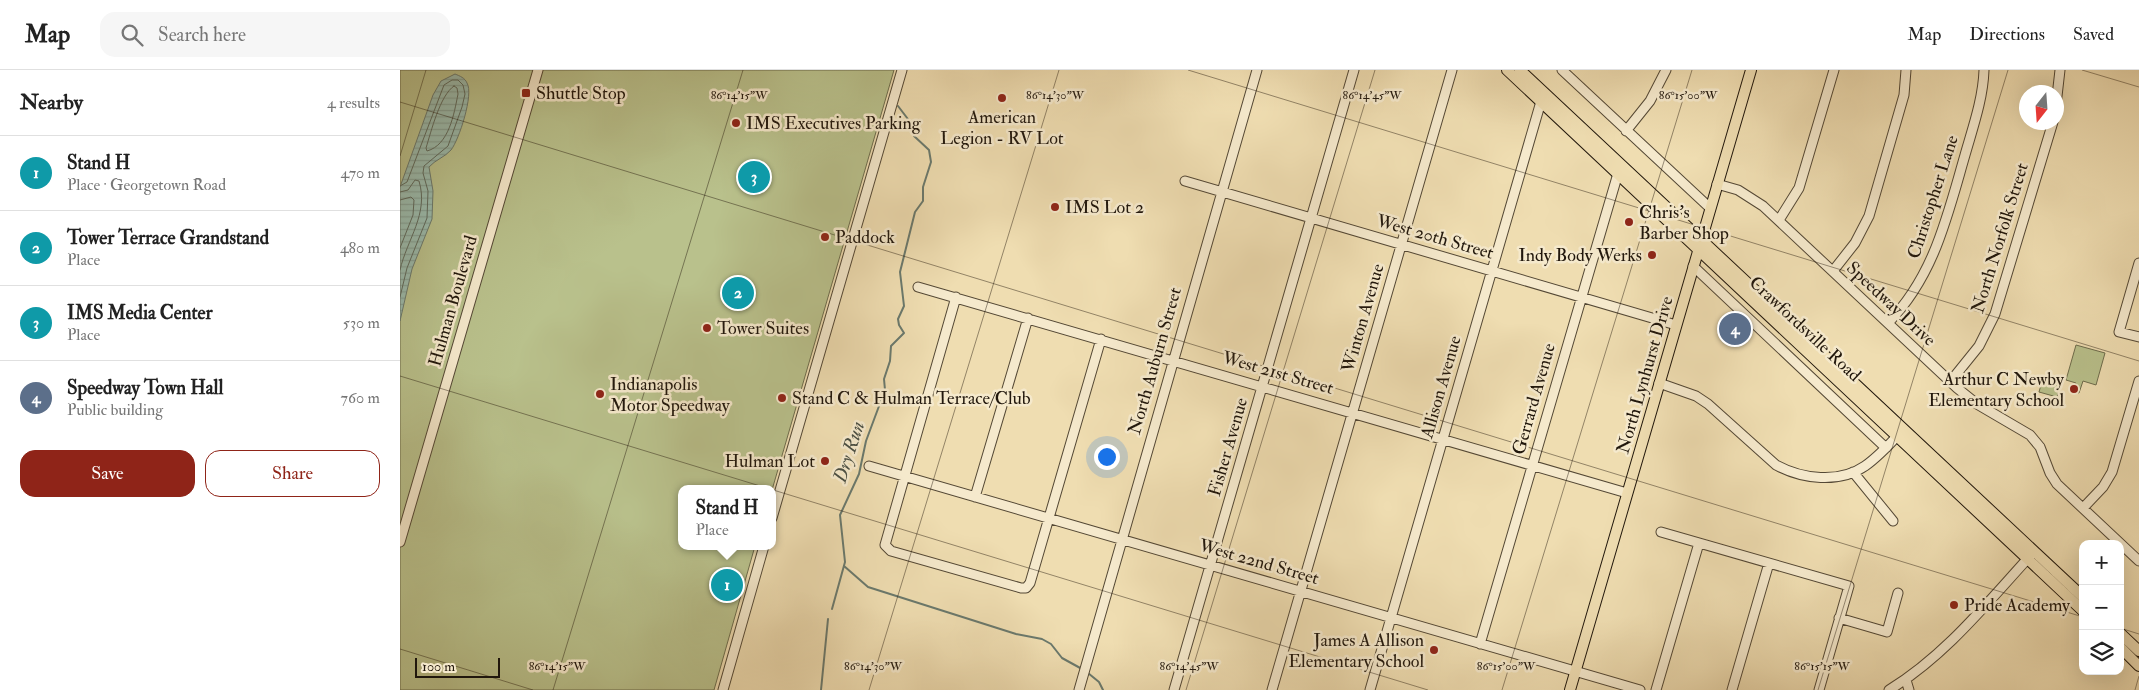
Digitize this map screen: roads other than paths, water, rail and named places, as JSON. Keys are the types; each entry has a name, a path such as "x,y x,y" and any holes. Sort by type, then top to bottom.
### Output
{"main road":[{"name":"Crawfordsville Road","path":"1507,70 1698,251 1900,433 2031,555 2079,594"},
{"name":"Crawfordsville Road","path":"1520,70 1701,239 1900,433"},
{"name":"North Lynhurst Drive","path":"1570,690 1751,70"},
{"name":"Crawfordsville Road","path":"2031,555 2079,607"},
{"path":"2124,636 2139,651"},
{"path":"2124,650 2139,666"}],"street":[{"name":"Hulman Boulevard","path":"400,542 538,70"},
{"path":"776,504 902,70"},
{"name":"North Auburn Street","path":"1079,690 1257,70"},
{"name":"Fisher Avenue","path":"1174,690 1354,70"},
{"name":"Winton Avenue","path":"1272,690 1452,70"},
{"path":"1562,70 1710,208"},
{"path":"1626,131 1650,101 1666,70"},
{"path":"1778,220 1799,188 1834,70"},
{"path":"1833,271 1855,243 1869,216 1904,95 1906,70"},
{"name":"Christopher Lane","path":"1888,323 1918,286 1940,241 1980,102 1984,70"},
{"path":"2058,85 2060,70"},
{"name":"Allison Avenue","path":"1370,690 1544,92"},
{"name":"North Norfolk Street","path":"1950,382 1978,346 1995,314 2051,130"},
{"name":"Gerrard Avenue","path":"1480,644 1621,165"},
{"name":"West 20th Street","path":"1185,181 1676,325"},
{"name":"Speedway Drive","path":"1717,184 1752,198 1833,271 1950,382 1977,404 2032,436 2041,449 2053,479 2139,560"},
{"path":"2139,263 2119,332 2139,337"},
{"name":"Crawfordsville Road","path":"1693,266 1886,448"},
{"name":"West 21st Street","path":"918,287 1173,359 1627,493"},
{"path":"956,297 885,540 886,547 891,551 1002,583 1021,588 1027,587 1030,583 1101,339"},
{"path":"975,497 1028,318"},
{"path":"2083,508 2103,487 2112,472 2139,380"},
{"path":"1660,383 1703,401 1771,461 1786,470 1821,478 1853,472 1866,465 1900,433"},
{"name":"West 22nd Street","path":"869,466 1640,690"},
{"path":"1853,472 1893,521"},
{"path":"1661,532 1849,586 1818,690"},
{"path":"1656,690 1699,543"},
{"path":"723,690 763,550"},
{"path":"1889,690 1906,680 1939,654 2031,555"},
{"path":"1732,690 1769,563"},
{"path":"1839,618 1887,632 1898,593"},
{"path":"1906,680 1909,690"}],"water":[{"path":"455,74 464,78 467,83 469,97 467,106 461,127 451,150 429,167 433,191 432,219 412,269 400,321 400,187 433,95 441,81"}],"waterway":[{"name":"Dry Run","path":"832,609 845,562 840,515 859,474 866,441 885,390 884,379 890,361 891,346 904,333 898,319 904,306 900,272 915,212 923,201 923,187 931,162 929,150 914,136 914,127 898,106"},
{"name":"Dry Run","path":"844,566 868,587 1016,634 1042,639 1051,644 1062,658 1082,669"},
{"path":"821,690 828,619"},
{"name":"Dry Run","path":"1088,673 1099,682 1103,690"}],"place":[{"name":"Shuttle Stop","path":"526,93"},
{"name":"American Legion - RV Lot","path":"1002,98"},
{"name":"IMS Executives Parking","path":"736,123"},
{"name":"IMS Media Center","path":"754,177"},
{"name":"IMS Lot 2","path":"1055,207"},
{"name":"Chris's Barber Shop","path":"1629,222"},
{"name":"Paddock","path":"825,237"},
{"name":"Indy Body Werks","path":"1652,255"},
{"name":"Tower Terrace Grandstand","path":"738,293"},
{"name":"Tower Suites","path":"707,328"},
{"name":"Speedway Town Hall","path":"1735,329"},
{"name":"Arthur C Newby Elementary School","path":"2074,389"},
{"name":"Indianapolis Motor Speedway","path":"600,394"},
{"name":"Stand C & Hulman Terrace/Club","path":"782,398"},
{"name":"Hulman Lot","path":"825,461"},
{"name":"Stand H","path":"727,585"},
{"name":"Pride Academy","path":"1954,605"},
{"name":"James A Allison Elementary School","path":"1434,650"}]}
